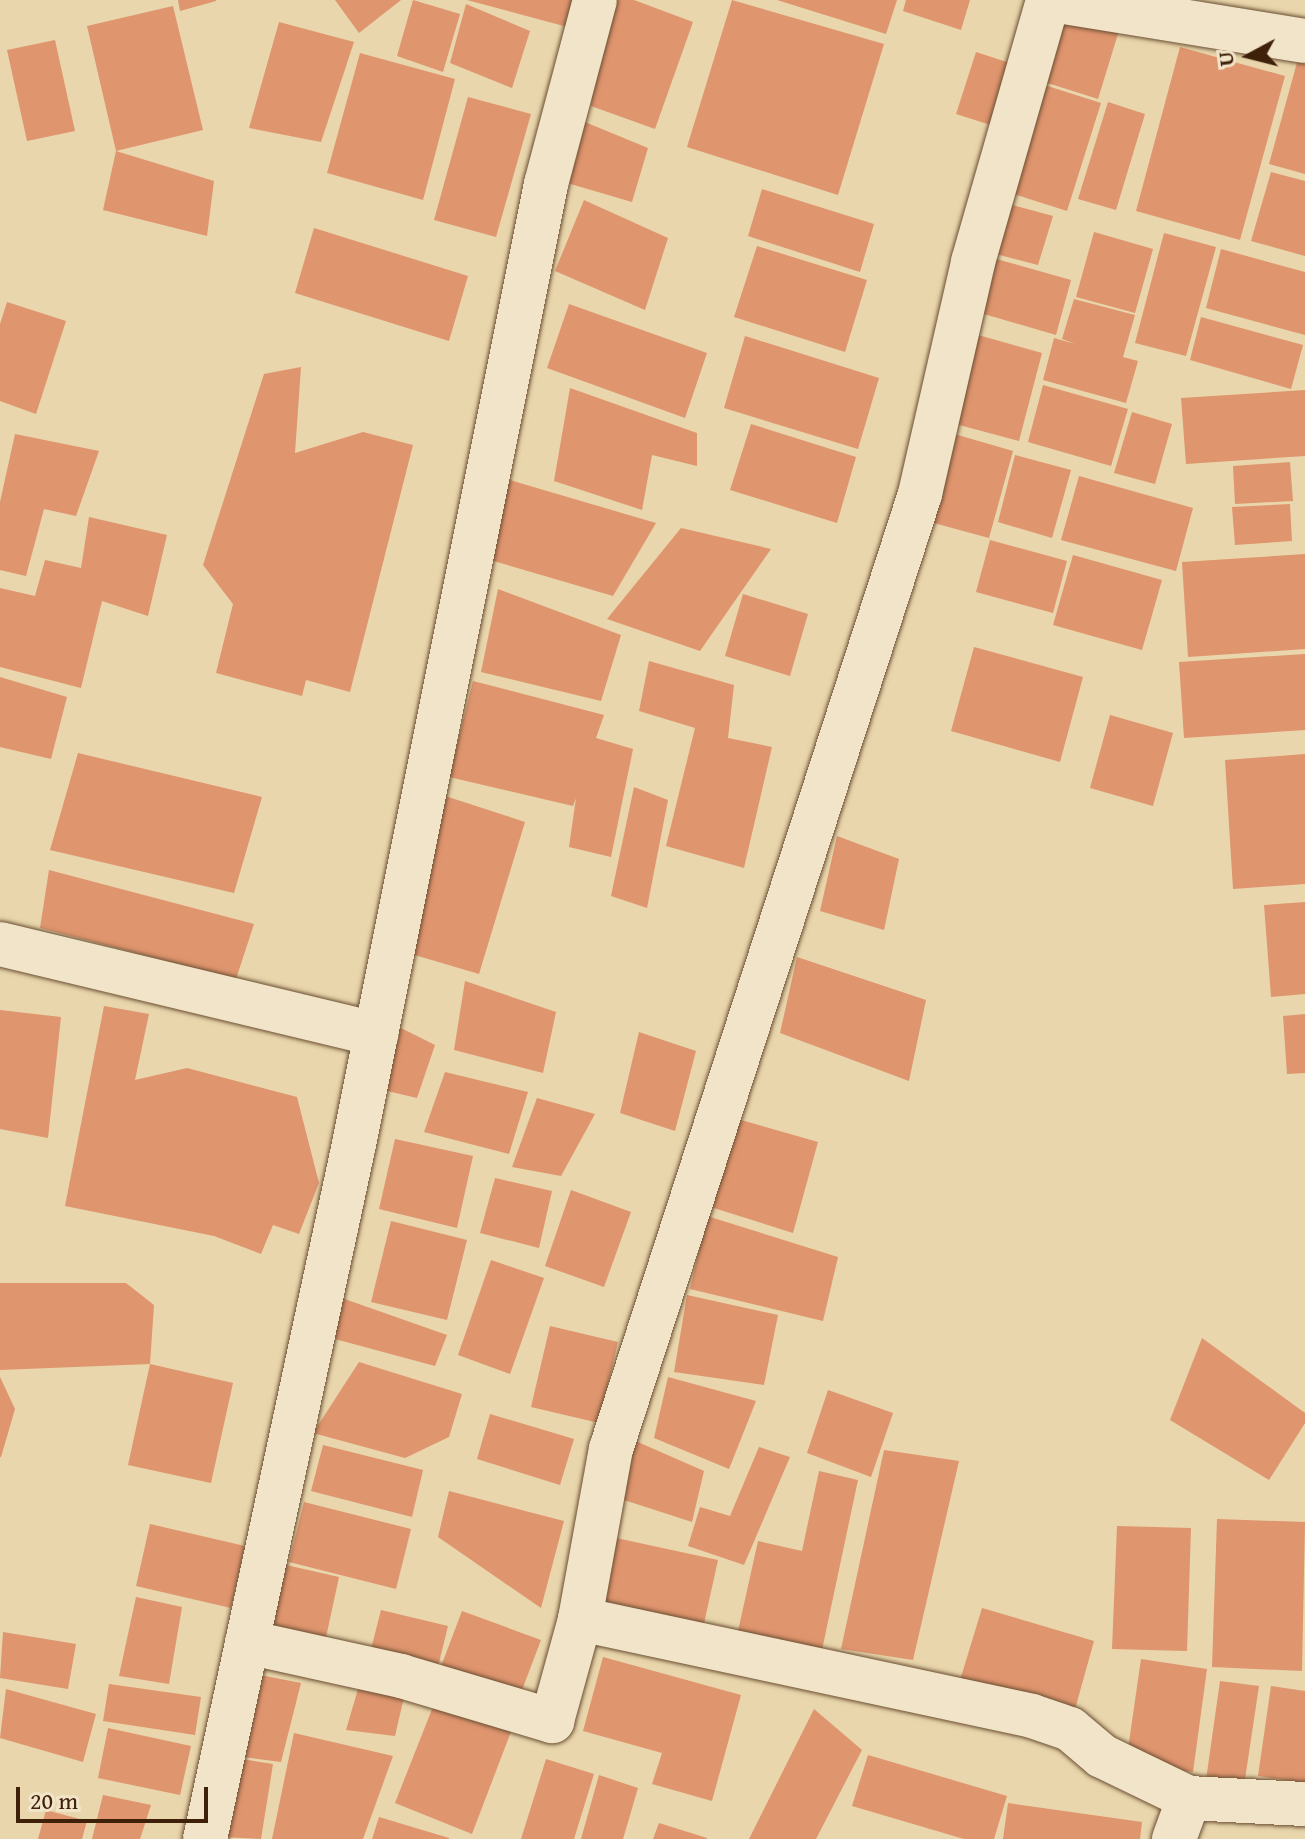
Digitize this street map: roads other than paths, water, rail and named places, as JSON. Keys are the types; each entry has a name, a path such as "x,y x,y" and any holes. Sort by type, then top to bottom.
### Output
{"street":[{"path":"205,1839 376,1034 546,184 595,0"},
{"path":"247,1642 401,1676 552,1721 580,1619 611,1449 920,494 973,262 1050,0 1305,41"},
{"path":"0,944 376,1034"},
{"path":"580,1619 1032,1716 1070,1729 1102,1756 1189,1798 1305,1804"},
{"path":"1174,1839 1189,1798"}]}
